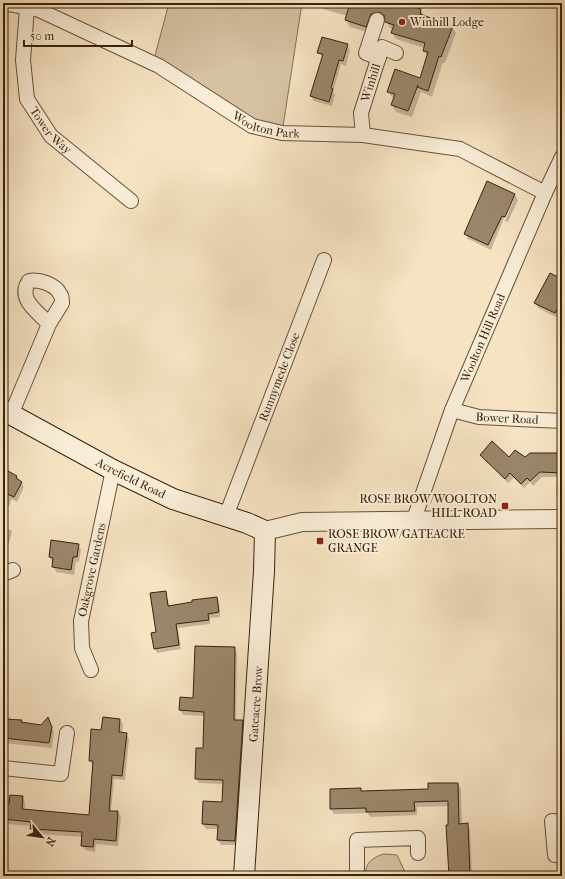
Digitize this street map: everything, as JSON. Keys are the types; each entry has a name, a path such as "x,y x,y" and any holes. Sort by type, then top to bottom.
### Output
{"main road":[{"name":"Acrefield Road","path":"7,412 113,470 174,499 226,516 265,531"},
{"name":"Gateacre Brow","path":"244,876 264,571 265,531"}],"street":[{"name":"Woolton Park","path":"3,3 37,7 159,66 252,126 282,134 363,135 460,149 545,193"},
{"name":"Tower Way","path":"37,7 23,60 27,99 51,136 130,201"},
{"path":"377,20 366,53 379,58"},
{"name":"Winhill","path":"363,135 361,113 382,47 396,53"},
{"name":"Woolton Hill Road","path":"414,522 452,410 545,193 562,158"},
{"name":"Runnymede Close","path":"226,516 324,260"},
{"path":"7,412 49,324"},
{"name":"Bower Road","path":"452,410 479,417 562,421"},
{"name":"Oakgrove Gardens","path":"91,670 82,648 81,621 113,470"},
{"path":"265,531 302,522 562,520"},
{"path":"3,768 62,774 67,733"},
{"path":"562,822 552,821 555,855 562,854"},
{"path":"357,876 357,840 418,838 418,853"}],"shaded area":[{"path":"169,3 302,3 282,133 233,114 153,63"},
{"path":"384,854 397,855 407,876 366,876 366,868 370,861"}],"building":[{"path":"350,3 403,3 421,9 420,14 453,26 441,57 439,56 428,91 417,87 408,111 391,105 395,94 387,92 395,69 420,78 428,52 423,51 425,43 391,33 394,25 385,22 384,15 379,12 371,14 366,27 345,20"},
{"path":"322,37 348,44 343,61 339,60 331,88 333,89 329,102 310,96 323,54 317,53"},
{"path":"487,181 515,194 505,217 502,216 488,245 464,234"},
{"path":"550,273 562,279 562,300 555,313 534,303"},
{"path":"492,441 509,457 515,450 525,457 530,453 562,453 562,473 540,472 530,481 527,478 521,484 510,473 505,479 480,455"},
{"path":"8,471 17,476 16,478 22,482 14,497 3,492 3,474 6,475"},
{"path":"51,540 79,544 77,557 73,557 71,570 52,567 53,558 49,557"},
{"path":"166,591 168,606 192,602 192,600 217,597 219,612 208,614 209,620 176,624 179,645 154,649 151,633 156,632 150,593"},
{"path":"195,646 235,647 234,720 243,720 235,841 217,840 218,825 202,824 203,801 222,802 223,780 195,779 196,748 203,748 204,712 179,710 180,697 193,698"},
{"path":"48,717 52,727 49,743 3,738 3,719 22,720 21,722 41,725"},
{"path":"103,717 120,719 119,732 127,733 122,776 112,775 109,811 118,811 116,841 94,839 93,847 81,846 82,832 30,829 31,822 3,819 3,804 9,804 10,795 23,796 22,809 89,815 93,761 89,761 91,729 101,730"},
{"path":"428,783 458,783 459,824 468,823 470,876 449,876 446,825 448,825 448,801 414,802 415,811 366,812 366,808 330,809 330,789 361,788 361,791 428,789"}],"place":[{"name":"Winhill Lodge","path":"402,22"},
{"name":"ROSE BROW/WOOLTON HILL ROAD","path":"505,506"},
{"name":"ROSE BROW/GATEACRE GRANGE","path":"320,541"}]}
